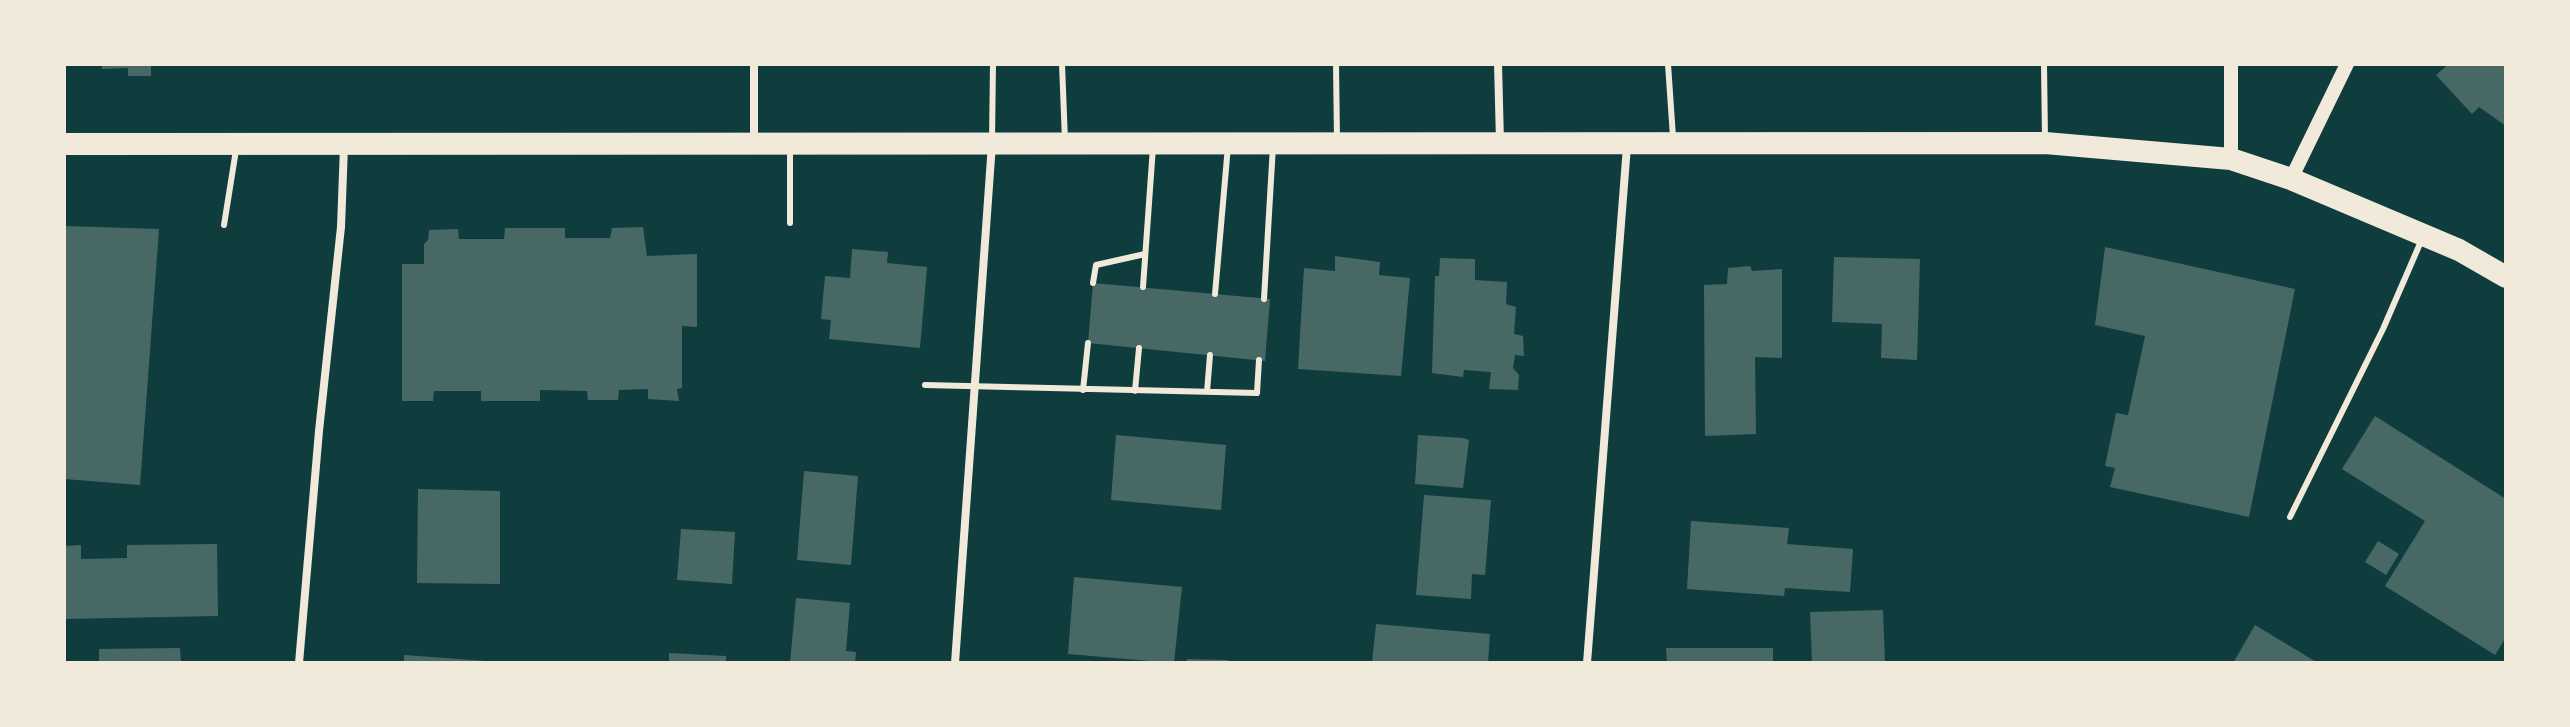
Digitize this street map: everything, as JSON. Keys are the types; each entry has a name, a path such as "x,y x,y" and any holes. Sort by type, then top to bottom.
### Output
{"highway":[{"path":"64,144 2045,143 2231,159 2291,179 2459,250 2506,277"}],"street":[{"path":"754,64 754,143"},
{"path":"1498,64 1500,142"},
{"path":"2231,64 2231,159"},
{"path":"2291,179 2347,64"},
{"path":"1587,663 1628,142"},
{"path":"299,663 341,227 344,143"},
{"path":"955,663 992,143"}],"lane":[{"path":"992,143 993,64"},
{"path":"1062,64 1065,144"},
{"path":"1336,64 1337,143"},
{"path":"1668,64 1673,145"},
{"path":"2044,64 2045,143"},
{"path":"1143,287 1153,142"},
{"path":"1215,294 1228,142"},
{"path":"1264,299 1274,142"},
{"path":"790,143 790,223"},
{"path":"224,225 237,144"},
{"path":"2290,517 2383,329 2423,235"},
{"path":"1093,283 1096,265 1145,254"},
{"path":"1083,390 1088,343"},
{"path":"1135,391 1139,348"},
{"path":"1207,392 1210,355"},
{"path":"925,385 1257,393 1259,360"}],"building":[{"path":"102,64 151,64 151,76 128,76 128,68 102,69"},
{"path":"2449,64 2506,64 2506,126 2479,107 2472,114 2436,75"},
{"path":"64,226 159,229 140,485 64,479"},
{"path":"643,227 647,256 697,254 697,327 682,326 682,388 677,389 679,401 648,399 648,389 619,390 618,400 588,400 587,391 540,390 540,401 481,401 481,391 434,391 433,401 402,401 402,264 424,264 424,244 428,240 429,230 458,229 459,239 504,239 505,228 565,228 565,238 610,238 612,228"},
{"path":"2105,247 2295,289 2249,517 2110,487 2115,468 2105,466 2116,413 2128,415 2145,336 2095,325"},
{"path":"852,249 888,252 887,263 927,267 920,348 829,339 831,320 821,319 825,276 850,278"},
{"path":"1335,256 1380,262 1379,275 1410,278 1401,376 1298,369 1304,268 1335,271"},
{"path":"1834,257 1920,259 1917,360 1881,358 1882,324 1832,322"},
{"path":"1440,258 1475,259 1475,280 1507,282 1506,304 1516,307 1514,334 1523,336 1524,356 1515,355 1513,368 1519,375 1518,390 1489,389 1491,372 1464,370 1463,377 1432,373 1435,276 1439,276"},
{"path":"1750,266 1752,271 1782,269 1782,358 1755,357 1756,434 1705,436 1704,285 1727,284 1728,268"},
{"path":"1093,283 1270,299 1265,361 1088,343"},
{"path":"2375,416 2506,499 2506,637 2495,655 2385,586 2425,521 2342,469"},
{"path":"1116,435 1226,445 1221,510 1111,500"},
{"path":"1418,435 1469,440 1463,488 1415,484"},
{"path":"804,471 858,476 851,565 797,560"},
{"path":"418,489 500,491 500,584 417,583"},
{"path":"1424,495 1491,500 1485,575 1472,574 1471,599 1416,595"},
{"path":"1691,521 1789,528 1787,544 1853,549 1850,592 1785,588 1784,596 1687,589"},
{"path":"681,529 735,532 732,584 677,580"},
{"path":"2378,541 2399,554 2386,575 2365,562"},
{"path":"217,544 218,616 64,619 64,546 81,545 81,559 127,558 127,545"},
{"path":"1074,577 1182,587 1174,663 1068,654"},
{"path":"796,598 850,603 846,651 856,652 855,663 790,663"},
{"path":"1883,610 1885,663 1812,663 1810,612"},
{"path":"1376,624 1490,634 1488,663 1372,663"},
{"path":"2255,625 2318,663 2233,663"},
{"path":"180,648 181,663 99,663 99,649"},
{"path":"1666,648 1773,648 1773,663 1667,663"},
{"path":"669,653 726,656 726,663 669,663"},
{"path":"404,655 486,661 486,663 404,663"},
{"path":"1187,659 1228,660 1228,663 1187,663"}]}
